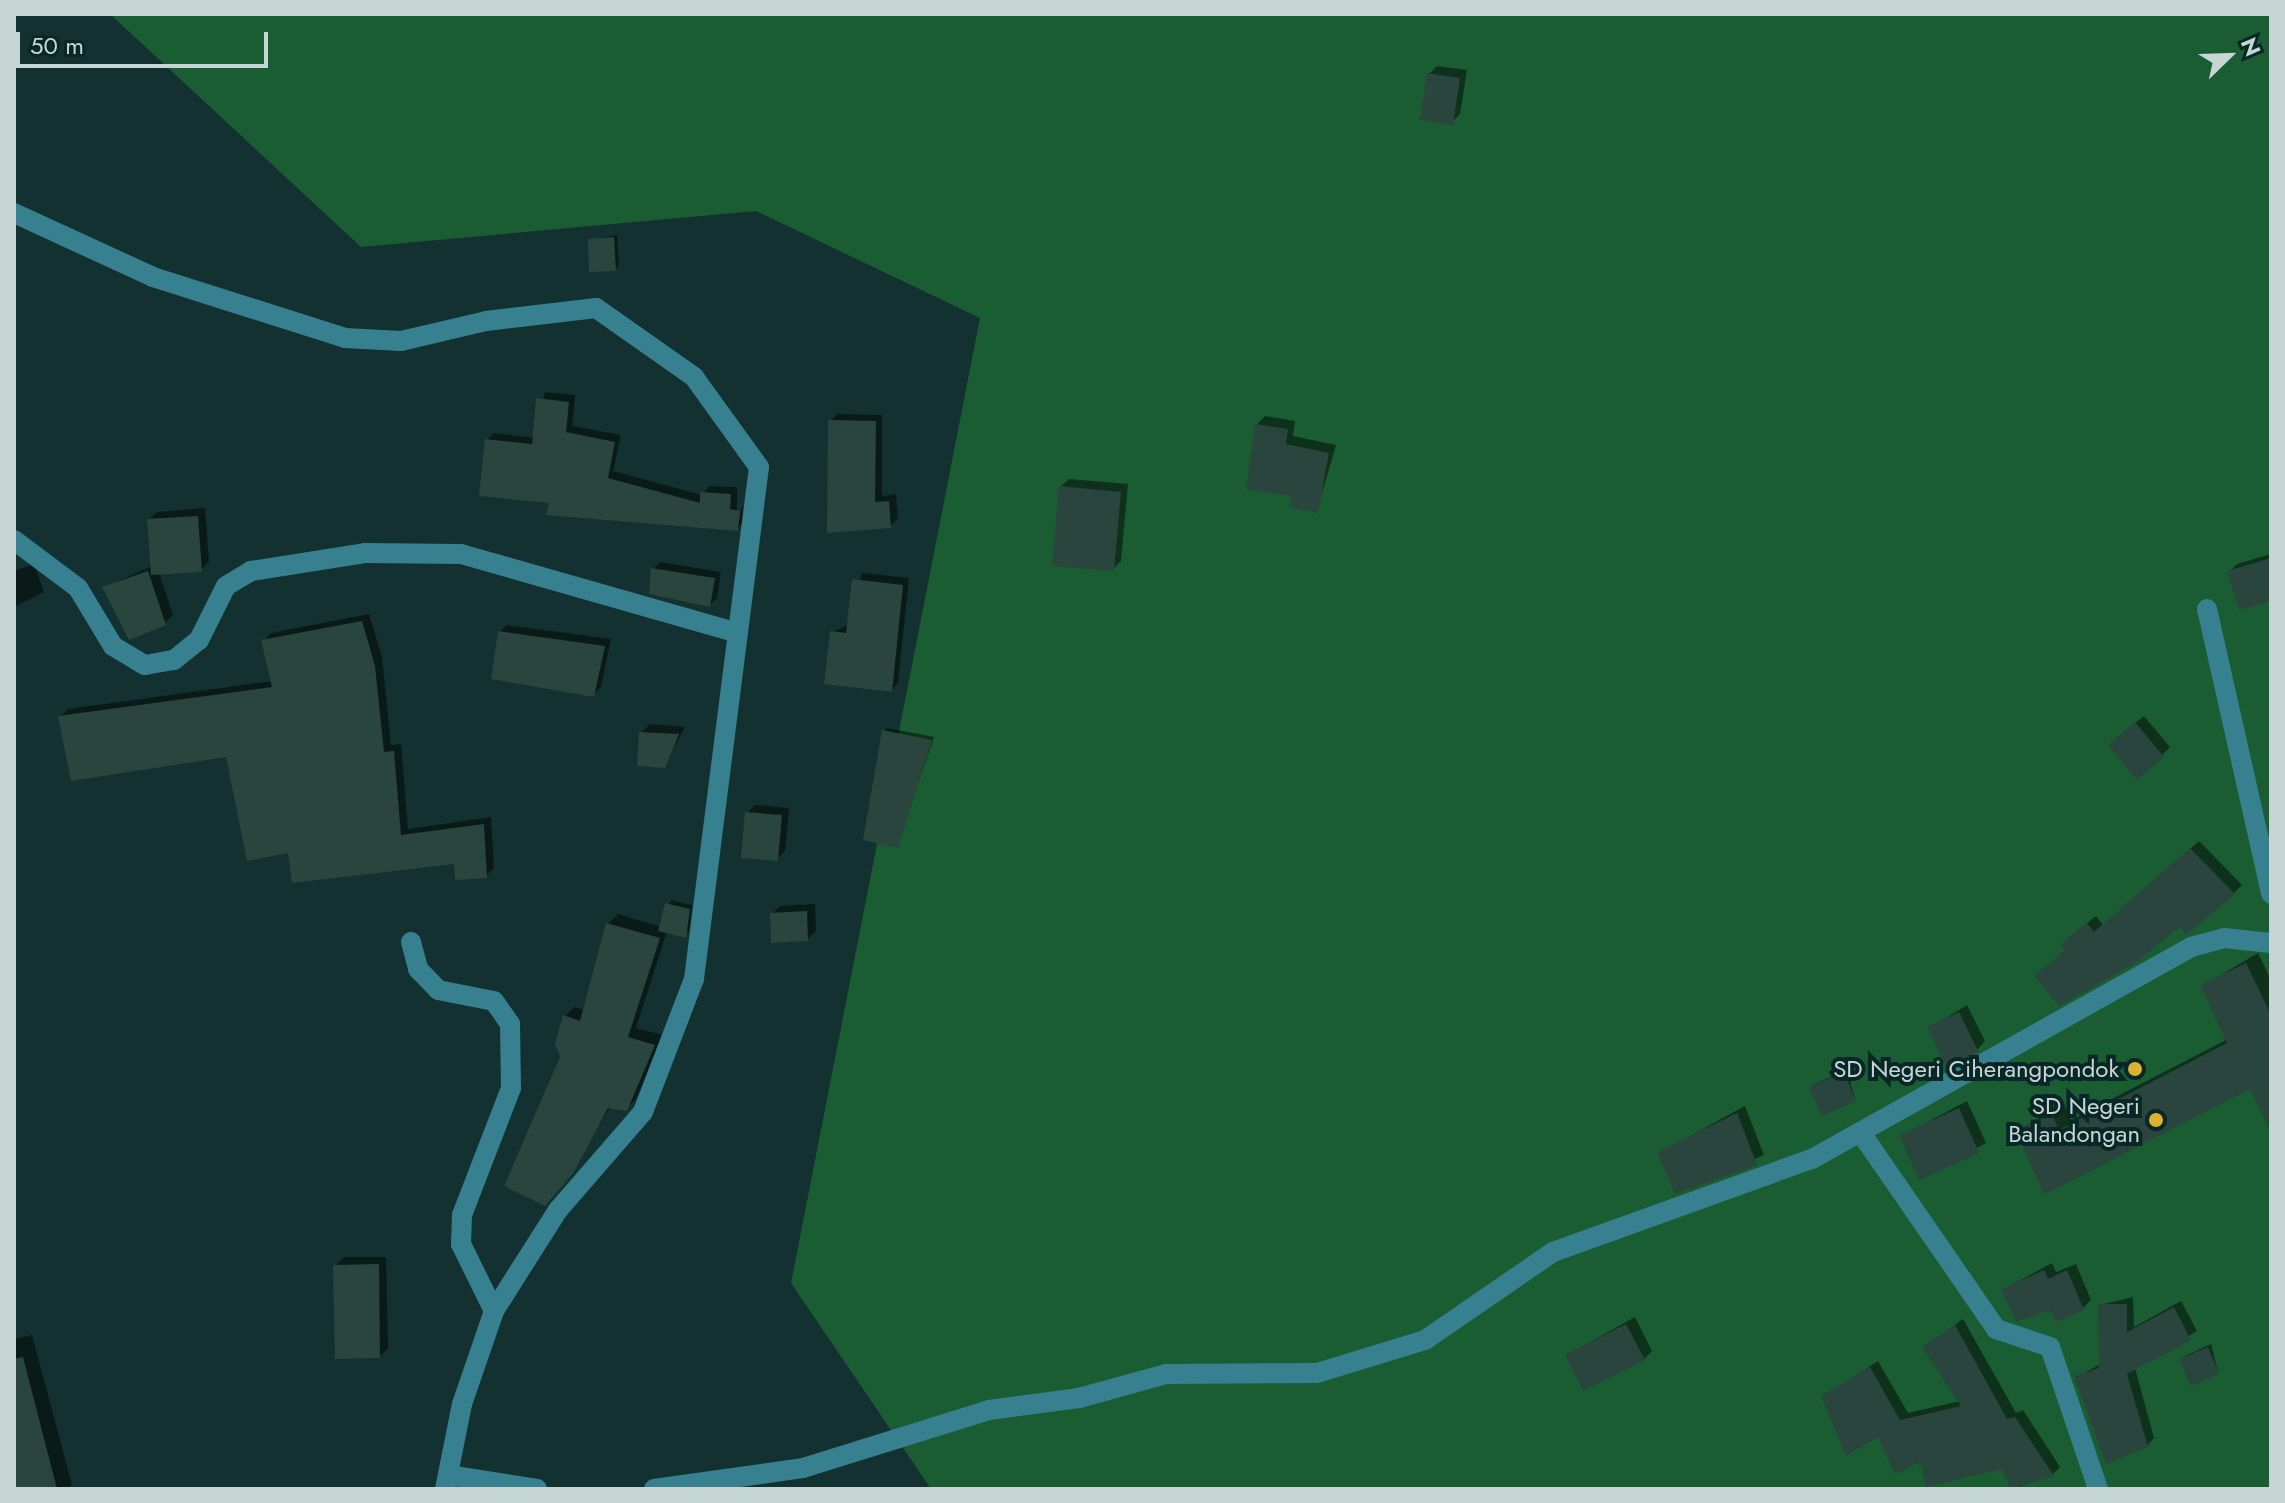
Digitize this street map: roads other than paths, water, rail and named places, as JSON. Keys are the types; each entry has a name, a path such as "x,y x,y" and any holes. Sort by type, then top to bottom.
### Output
{"street":[{"path":"14,213 153,277 345,338 401,341 580,307 614,317 694,377 755,456 761,479 735,632 708,906 677,1031 643,1112 558,1210 494,1311 462,1404 447,1482 537,1489"},
{"path":"14,540 78,588 113,646 145,665 174,660 199,640 226,586 251,571 365,553 461,554 735,632"},
{"path":"2207,609 2271,894"},
{"path":"654,1489 803,1468 989,1410 1079,1398 1191,1370 1288,1375 1340,1368 1425,1340 1521,1271 1590,1235 1755,1183 1861,1133 2191,947 2224,938 2271,943"},
{"path":"411,942 418,969 438,990 494,1001 510,1024 511,1088 462,1215 461,1244 494,1311"},
{"path":"1861,1133 1996,1329 2050,1347 2098,1489"}],"place":[{"name":"SD Negeri Ciherangpondok","path":"2135,1069"},
{"name":"SD Negeri Balandongan","path":"2156,1120"}]}
